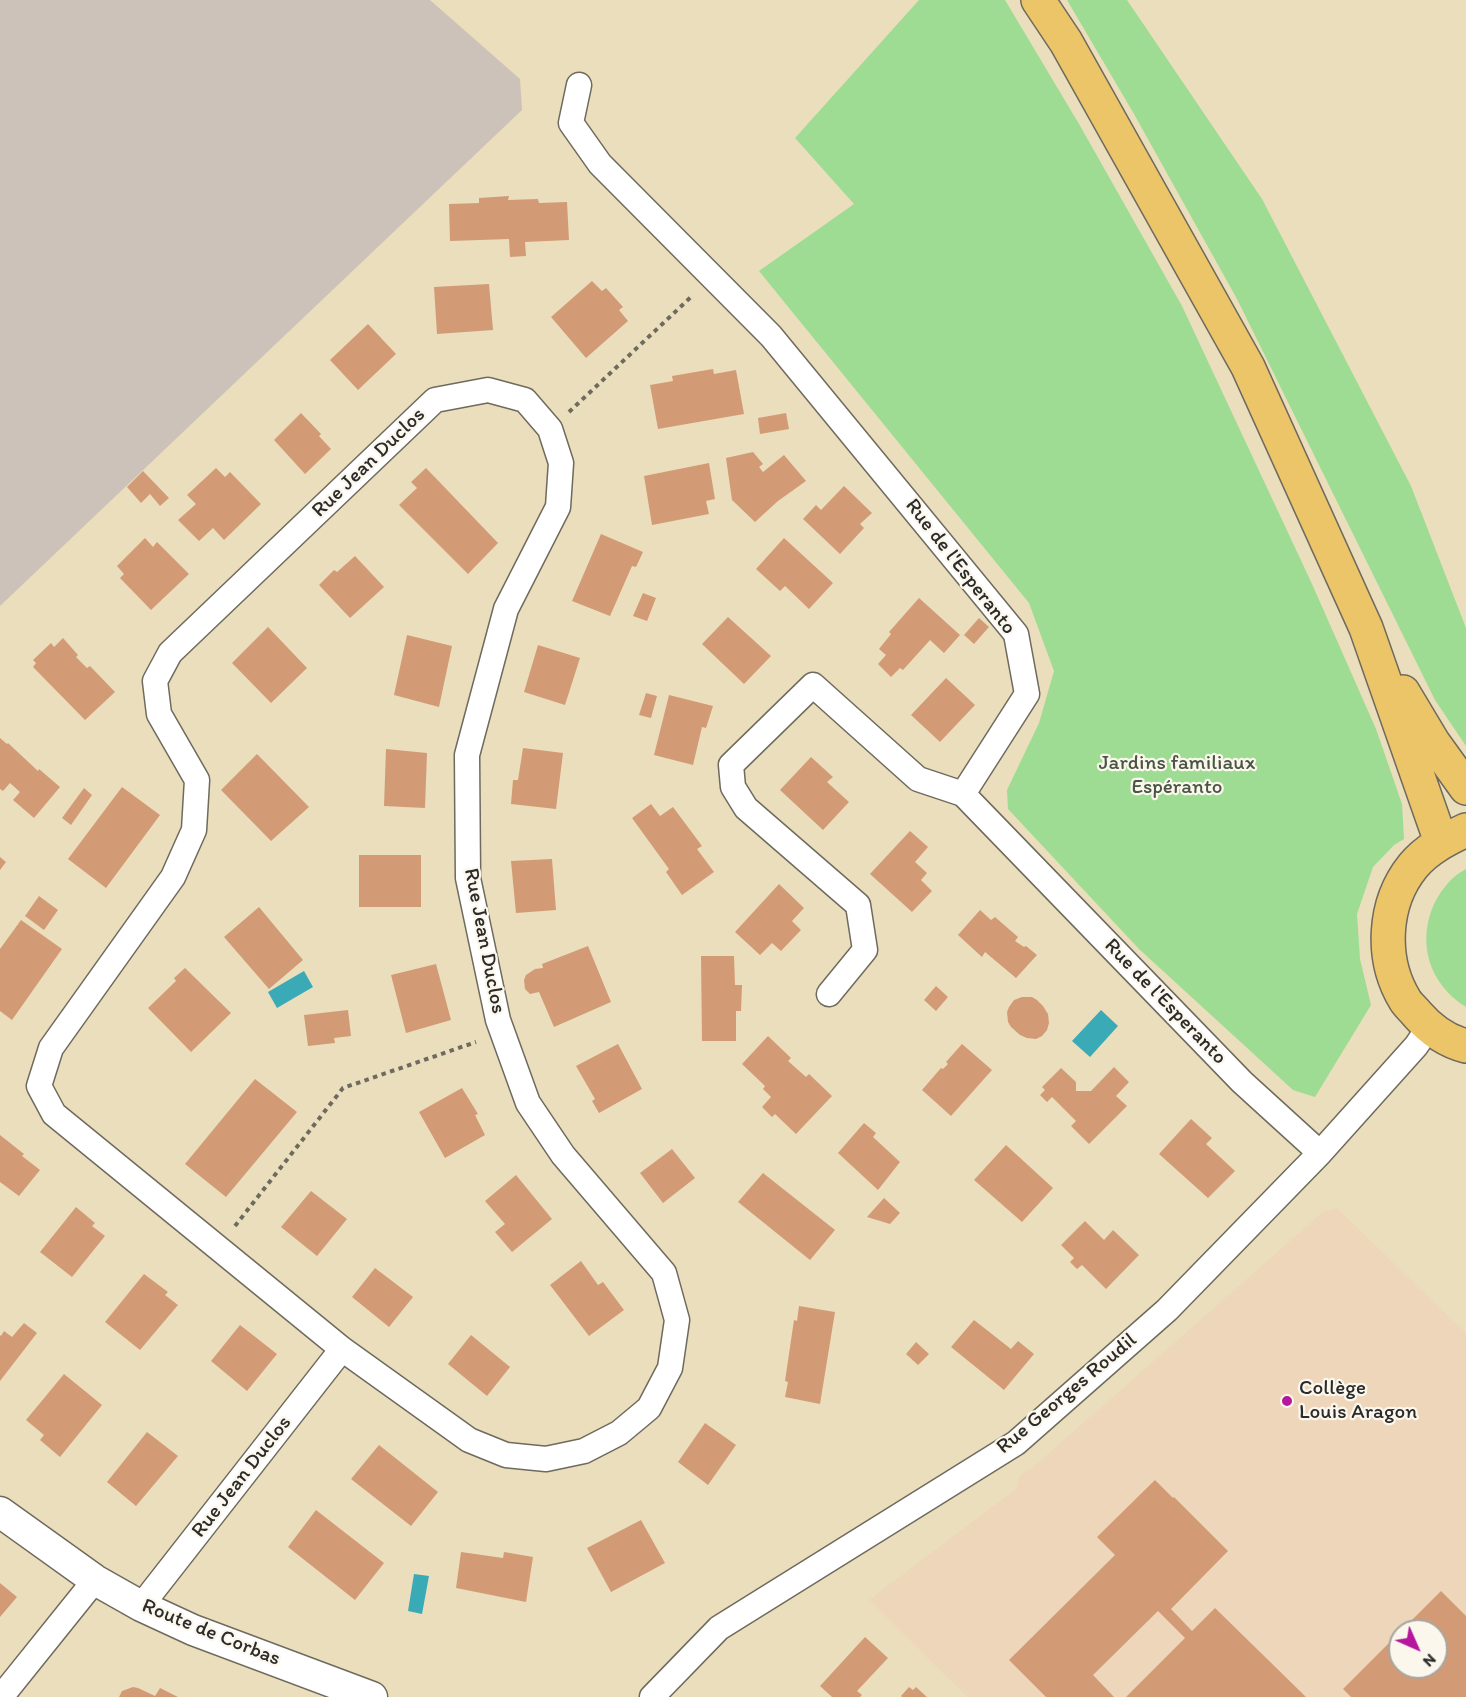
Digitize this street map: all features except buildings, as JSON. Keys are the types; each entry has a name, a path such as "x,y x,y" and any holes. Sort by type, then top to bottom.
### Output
{"main road":[{"path":"1038,0 1072,52 1248,367 1366,628 1453,836 1414,866 1395,896 1387,932 1390,967 1405,1000 1429,1027 1456,1043 1466,1046"},
{"path":"1366,628 1433,741 1466,788"}],"street":[{"name":"Rue de l'Esperanto","path":"579,85 571,123 600,164 771,336 1016,634 1027,694 963,794 1242,1082 1320,1153"},
{"name":"Rue Jean Duclos","path":"488,390 525,400 550,429 561,463 558,507 506,609 467,755 468,878 498,1020 503,1032 528,1103 558,1147 664,1273 676,1320 670,1368 649,1408 619,1433 584,1451 546,1459 506,1455 469,1440 342,1348 54,1114 39,1086 51,1048 173,878 194,830 197,780 159,714 155,681 170,653 435,400 488,390"},
{"path":"830,994 865,950 858,904 746,808 732,787 731,765 813,685 918,779 963,794"},
{"name":"Rue Georges Roudil","path":"652,1697 720,1628 1016,1443 1167,1310 1320,1153 1416,1046 1429,1027"},
{"name":"Rue Jean Duclos","path":"141,1606 342,1348"},
{"name":"Route de Corbas","path":"0,1512 95,1580 141,1606 193,1630 372,1697"},
{"path":"1,1697 95,1580"}],"path":[{"path":"550,429 713,277"},
{"path":"217,1247 344,1088 503,1032"}],"shaded area":[{"path":"0,0 430,0 520,79 522,110 0,606"},
{"name":"Collège Louis Aragon","path":"1337,1208 1466,1333 1466,1697 967,1697 869,1600 1017,1488 1020,1475 1031,1469 1324,1211"}],"green space":[{"name":"Jardins familiaux Espéranto","path":"919,0 1005,0 1079,124 1182,306 1312,584 1376,729 1402,804 1404,839 1394,845 1373,867 1357,914 1360,959 1371,1005 1315,1097 1293,1090 1139,949 1008,809 1007,790 1039,723 1054,671 1029,603 759,271 854,204 795,138"},
{"path":"1067,0 1127,0 1262,199 1411,486 1466,628 1466,746 1435,700 1237,299 1134,114"},
{"path":"1466,869 1466,1007 1453,998 1435,974 1427,947 1427,932 1429,917 1438,897 1452,879"}],"water":[{"path":"304,971 313,987 277,1008 268,992"},
{"path":"1101,1010 1118,1026 1090,1057 1072,1041"},
{"path":"414,1574 429,1576 422,1614 408,1611"}],"place":[{"name":"Collège Louis Aragon","path":"1287,1401"}]}
